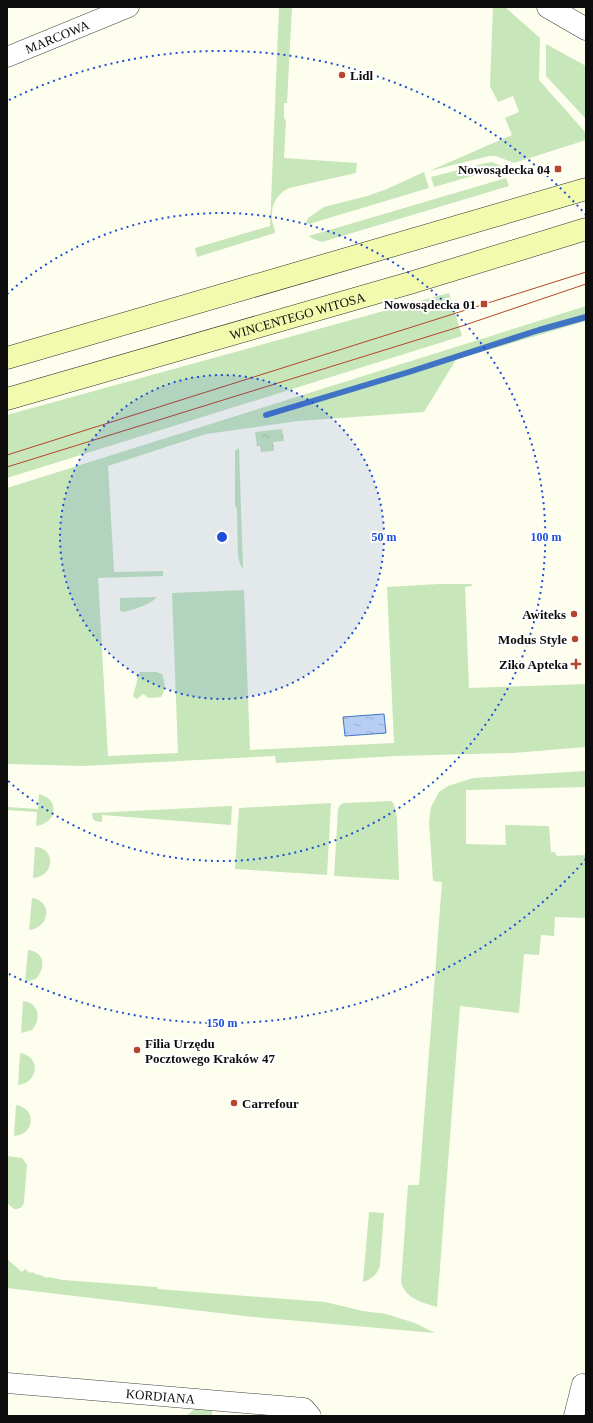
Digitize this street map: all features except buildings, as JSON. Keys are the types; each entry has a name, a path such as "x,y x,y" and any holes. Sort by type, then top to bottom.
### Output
{"main road":[{"path":"7,358 586,189"},
{"name":"WINCENTEGO WITOSA","path":"7,399 410,283 586,230"}],"street":[{"name":"MARCOWA","path":"7,57 129,7"},
{"path":"548,7 586,29"},
{"name":"KORDIANA","path":"7,1383 304,1408 311,1416"},
{"path":"574,1416 582,1384"}],"green space":[{"path":"279,7 292,7 287,103 284,103 284,117 286,121 284,158 357,163 356,173 285,190 278,196 273,208 272,222 275,233 197,257 195,248 270,226"},
{"path":"493,7 505,7 540,38 539,80 586,133 586,140 514,163 496,156 489,156 429,171 512,135 505,118 519,112 513,96 498,102 490,86"},
{"path":"546,44 586,66 586,119 546,76"},
{"path":"492,162 504,167 434,187 431,177"},
{"path":"424,172 429,188 309,224 306,223 308,218 324,207 367,196 387,189"},
{"path":"506,178 509,186 322,242 309,236"},
{"path":"449,293 462,336 7,478 7,415"},
{"path":"586,306 586,321 457,358 424,412 298,421 206,434 108,466 114,572 163,571 163,576 98,578 108,756 178,753 172,593 244,590 250,750 394,743 387,587 439,584 472,584 472,586 465,587 469,688 586,684 586,747 513,753 396,756 276,763 275,756 83,766 7,764 7,488"},
{"path":"282,429 284,441 273,442 274,451 261,452 260,446 257,446 255,432"},
{"path":"239,448 243,569 238,556 237,509 235,505 235,451"},
{"path":"157,597 146,605 135,609 122,612 120,610 120,598"},
{"path":"140,672 156,672 162,674 164,680 164,692 161,697 149,698 143,694 137,699 133,696 137,676"},
{"path":"586,771 586,787 466,790 466,844 506,845 505,825 549,826 551,852 555,852 557,856 586,855 586,918 555,917 554,936 541,935 539,955 524,954 519,1013 460,1006 437,1307 410,1296 403,1288 401,1282 408,1185 419,1185 442,882 433,881 429,821 431,807 439,792 448,786 473,778"},
{"path":"39,794 46,797 50,801 54,811 49,820 43,824 36,826 37,812 7,810 7,807 38,809"},
{"path":"391,801 394,804 397,818 399,880 334,876 338,809 340,805 344,803"},
{"path":"331,803 327,875 235,869 239,808"},
{"path":"232,806 231,825 102,815 102,822 95,821 92,813"},
{"path":"35,847 42,848 46,852 49,856 50,862 46,872 41,876 33,878"},
{"path":"32,898 39,900 43,904 46,909 46,914 45,920 41,925 29,930"},
{"path":"28,950 34,951 41,957 42,965 36,979 25,982"},
{"path":"23,1001 29,1002 36,1008 38,1017 32,1030 21,1033"},
{"path":"20,1053 27,1055 32,1059 35,1069 30,1080 18,1085"},
{"path":"16,1105 23,1107 28,1111 31,1121 26,1131 21,1135 14,1136"},
{"path":"7,1156 22,1158 27,1165 24,1202 22,1207 17,1209 14,1209 7,1203"},
{"path":"369,1212 384,1213 380,1265 374,1276 363,1282"},
{"path":"7,1259 22,1272 25,1269 30,1273 32,1272 47,1278 157,1287 158,1289 325,1302 363,1311 386,1314 415,1323 435,1333 253,1317 7,1288"},
{"path":"196,1408 212,1409 212,1416 186,1416"}],"water":[{"path":"384,714 386,733 345,736 343,717"}],"waterway":[{"path":"266,415 409,372 539,330 586,317"}],"tram line":[{"path":"7,455 586,272"},
{"path":"7,467 462,326 586,284"}],"place":[{"name":"Lidl","path":"342,75"},
{"name":"Nowosądecka 04","path":"558,169"},
{"name":"Nowosądecka 01","path":"484,304"},
{"name":"Awiteks","path":"574,614"},
{"name":"Modus Style","path":"575,639"},
{"name":"Ziko Apteka","path":"576,664"},
{"name":"Filia Urzędu Pocztowego Kraków 47","path":"137,1050"},
{"name":"Carrefour","path":"234,1103"}]}
